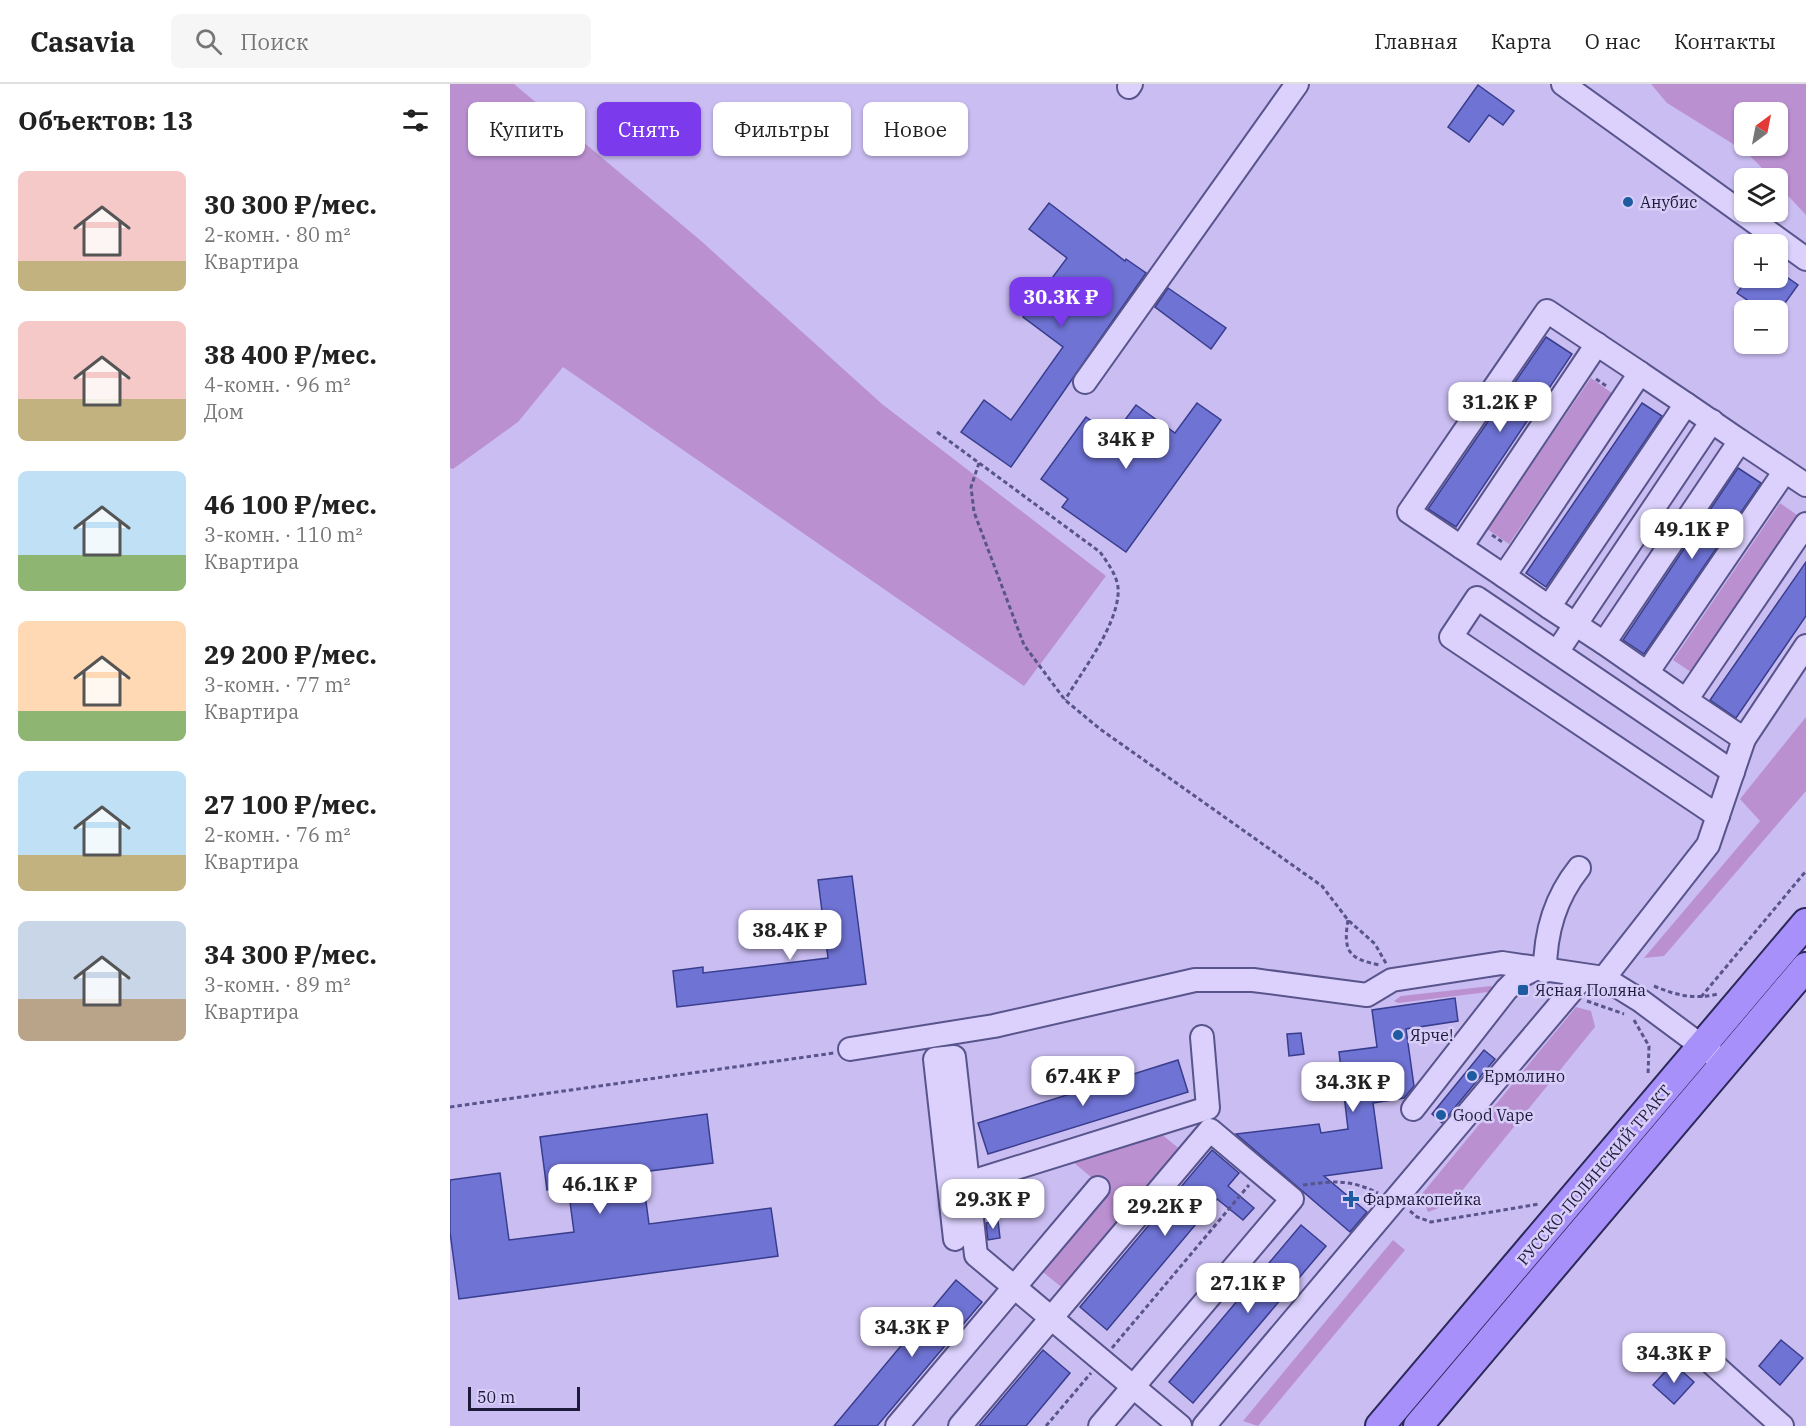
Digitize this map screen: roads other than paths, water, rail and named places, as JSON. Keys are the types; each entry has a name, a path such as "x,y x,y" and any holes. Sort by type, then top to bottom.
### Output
{"main road":[{"name":"РУССКО-ПОЛЯНСКИЙ ТРАКТ","path":"1380,1426 1703,1047 1806,922"},
{"name":"РУССКО-ПОЛЯНСКИЙ ТРАКТ","path":"1418,1426 1806,967"}],"street":[{"path":"1084,382 1297,84"},
{"path":"1563,84 1806,259"},
{"path":"1743,739 1409,512 1547,311 1806,485"},
{"path":"1461,547 1597,344"},
{"path":"1504,576 1640,373"},
{"path":"1549,607 1686,404"},
{"path":"1557,652 1712,421"},
{"path":"1604,643 1740,441"},
{"path":"1647,673 1785,471"},
{"path":"1686,700 1806,524"},
{"path":"1718,816 1451,637 1477,598 1732,772"},
{"path":"1204,1426 1394,1202 1708,845 1743,739 1806,646"},
{"path":"1540,970 1556,905 1565,886 1579,868"},
{"path":"850,1049 994,1026 1195,980 1252,980 1367,995 1390,973 1502,963 1594,977 1641,1001 1725,1065"},
{"path":"1413,1110 1506,990 1519,977 1540,970"},
{"path":"968,1183 1208,1108 1202,1037"},
{"path":"955,1239 934,1059 954,1057 976,1255 1180,1426"},
{"path":"960,1426 1210,1130 1292,1199 1100,1426"},
{"path":"897,1426 1098,1188"},
{"path":"1694,1347 1782,1426"}],"place":[{"name":"Анубис","path":"1628,202"},
{"name":"Ясная Поляна","path":"1523,990"},
{"name":"Ярче!","path":"1398,1035"},
{"name":"Ермолино","path":"1472,1076"},
{"name":"Good Vape","path":"1441,1115"},
{"name":"Фармакопейка","path":"1351,1199"}]}
